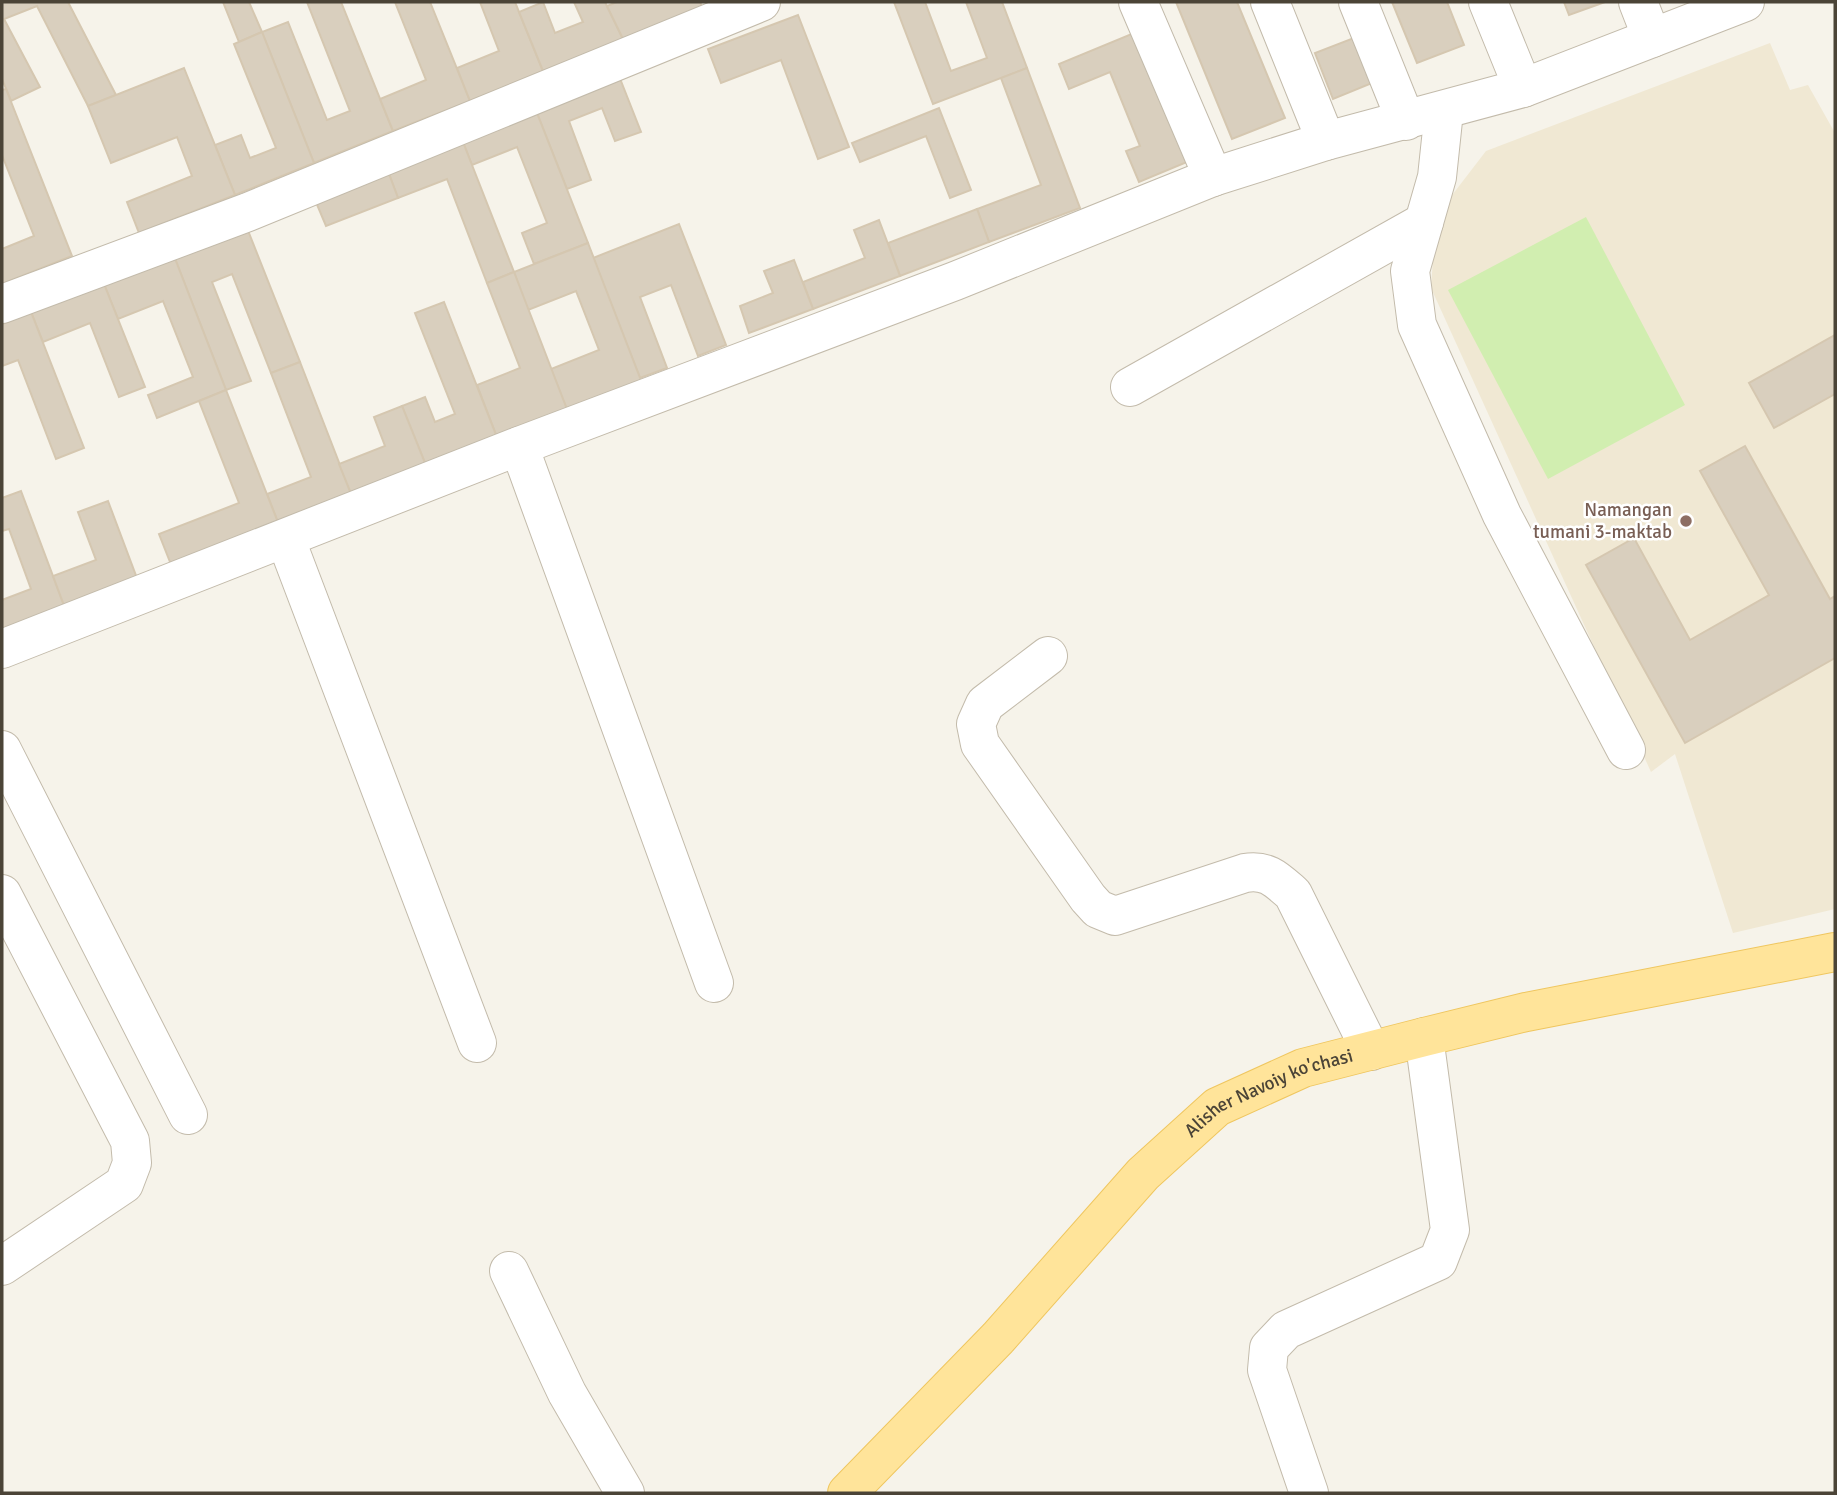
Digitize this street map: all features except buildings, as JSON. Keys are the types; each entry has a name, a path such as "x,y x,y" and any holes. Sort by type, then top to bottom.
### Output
{"main road":[{"name":"Alisher Navoiy ko'chasi","path":"847,1493 998,1338 1143,1174 1217,1107 1303,1068 1424,1037 1525,1012 1835,952"}],"street":[{"path":"2,304 248,212 761,2"},
{"path":"1138,2 1213,177"},
{"path":"1270,2 1326,141"},
{"path":"1358,2 1406,121"},
{"path":"1488,2 1522,88"},
{"path":"1638,2 1652,38"},
{"path":"2,649 286,540 519,446 955,281 1213,177 1326,141 1522,88 1733,4"},
{"path":"1444,110 1437,177 1410,271 1417,325 1502,515 1626,750"},
{"path":"1130,387 1423,222"},
{"path":"519,446 714,982"},
{"path":"286,540 477,1043"},
{"path":"1048,656 985,704 976,724 980,744 1088,898 1098,909 1115,916 1245,873 1258,870 1272,875 1293,894 1371,1051"},
{"path":"2,750 188,1115"},
{"path":"2,1266 124,1184 132,1163 130,1141 5,909"},
{"path":"1309,1493 1267,1370 1269,1348 1286,1330 1438,1261 1445,1247 1450,1230 1424,1037"},
{"path":"509,1270 567,1392 625,1493"}],"shaded area":[{"name":"Namangan tumani 3-maktab","path":"1770,43 1790,90 1808,85 1835,133 1835,909 1733,933 1675,754 1651,772 1431,288 1436,216 1486,151"}],"green space":[{"path":"1586,217 1685,405 1548,479 1448,290"}],"place":[{"name":"Namangan tumani 3-maktab","path":"1686,521"}]}
